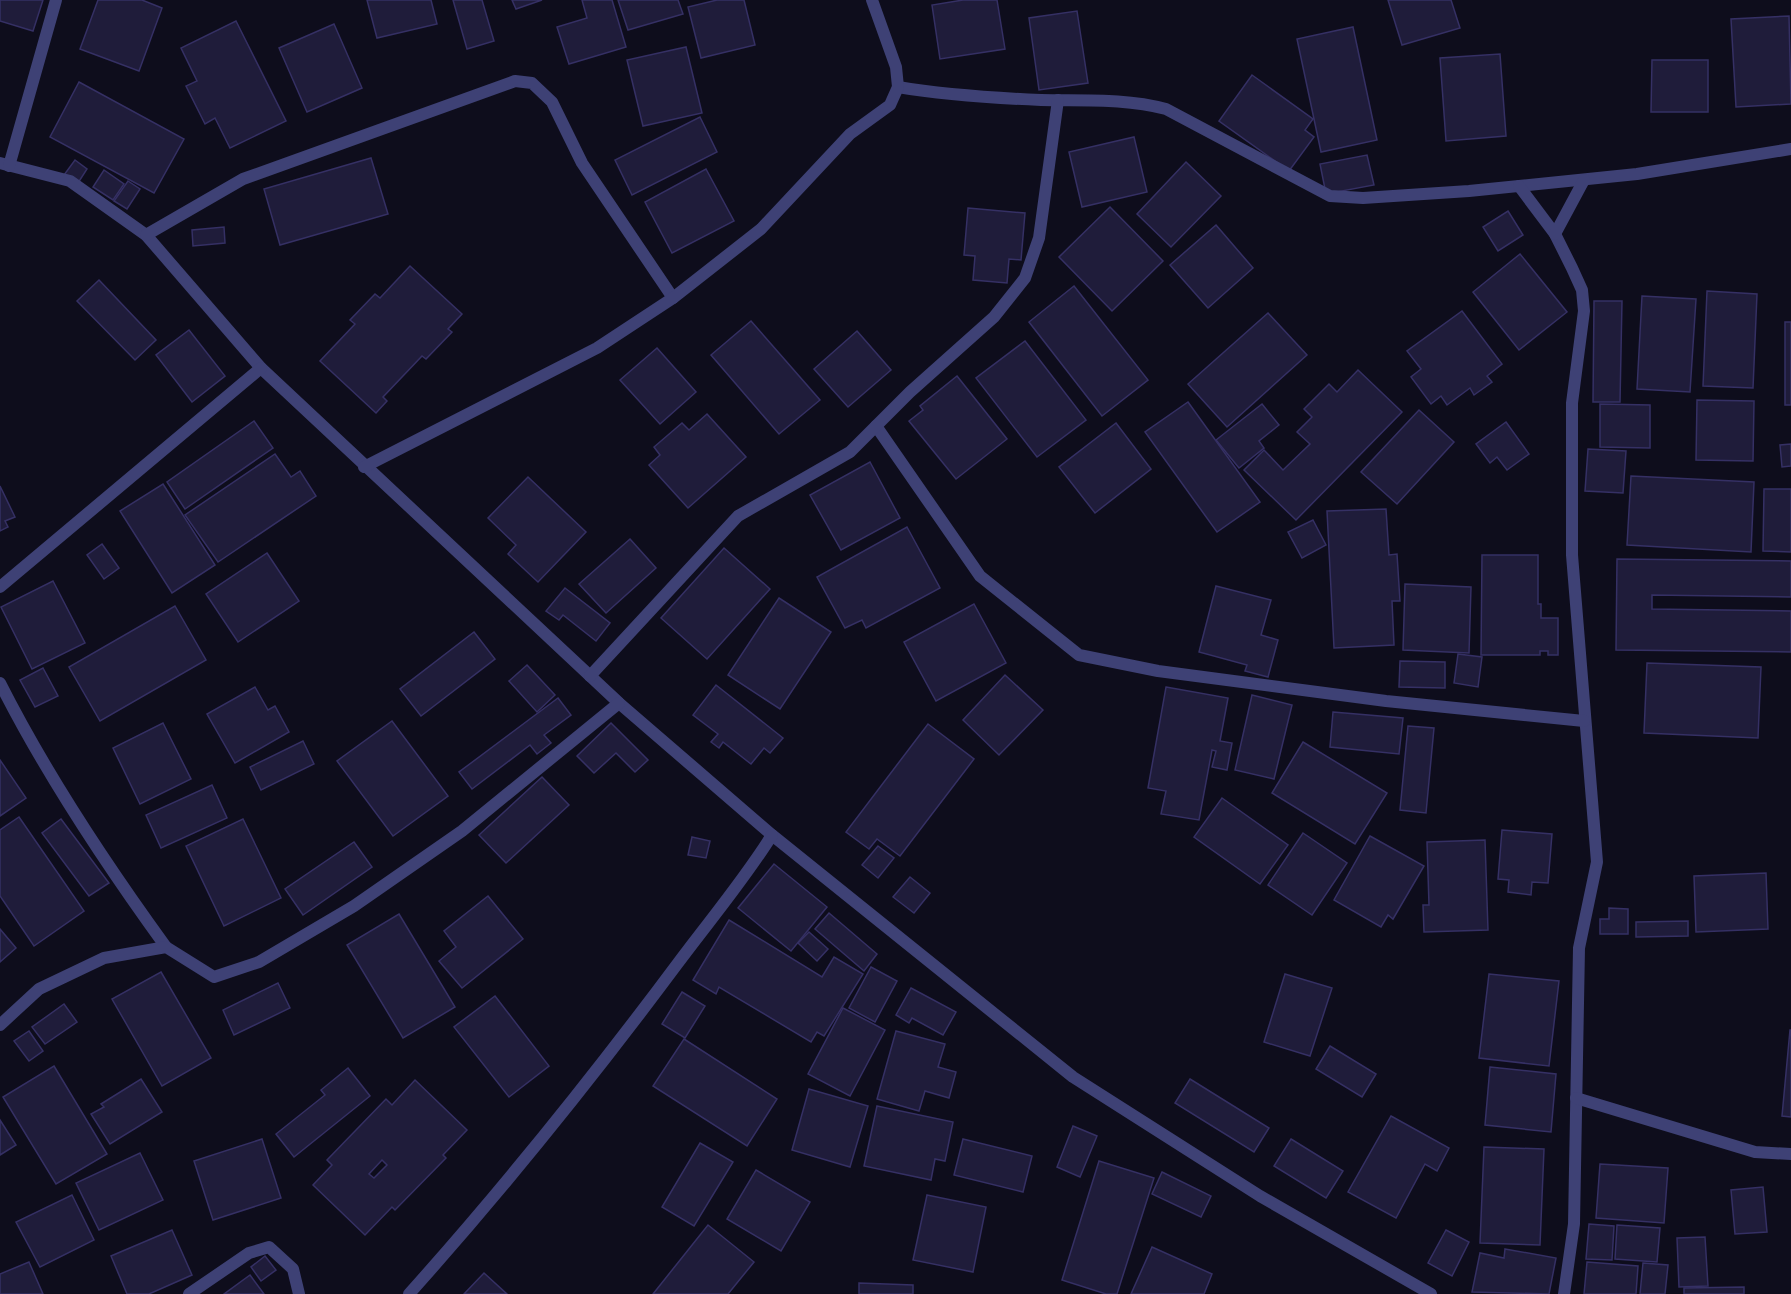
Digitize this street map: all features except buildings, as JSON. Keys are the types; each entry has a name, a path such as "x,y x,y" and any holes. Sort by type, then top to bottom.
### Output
{"street":[{"path":"56,0 5,164 70,181 146,234 261,368 619,704 772,835 1073,1077 1260,1196 1431,1294"},
{"path":"364,467 597,348 673,298 761,229 850,134 890,105 898,87 896,67 872,0"},
{"path":"146,234 243,179 515,81 532,83 552,102 582,163 673,298"},
{"path":"898,87 940,94 1141,102 1166,109 1330,196 1363,198 1584,180 1637,174 1791,149"},
{"path":"590,676 738,516 850,452 994,317 1025,278 1039,238 1058,100"},
{"path":"1555,234 1584,180"},
{"path":"1519,186 1555,234 1582,290 1584,311 1572,403 1572,555 1597,862 1579,948 1574,1224 1564,1294"},
{"path":"0,587 261,368"},
{"path":"876,426 980,576 1079,655 1158,671 1341,695 1584,721"},
{"path":"0,683 54,781 111,872 166,947 214,977 259,962 354,906 462,831 619,704"},
{"path":"409,1294 500,1192 595,1074 749,873 772,835"},
{"path":"0,1024 39,989 104,958 166,947"},
{"path":"1576,1098 1755,1152 1791,1154"},
{"path":"189,1294 249,1253 269,1247 293,1269 299,1294"}]}
